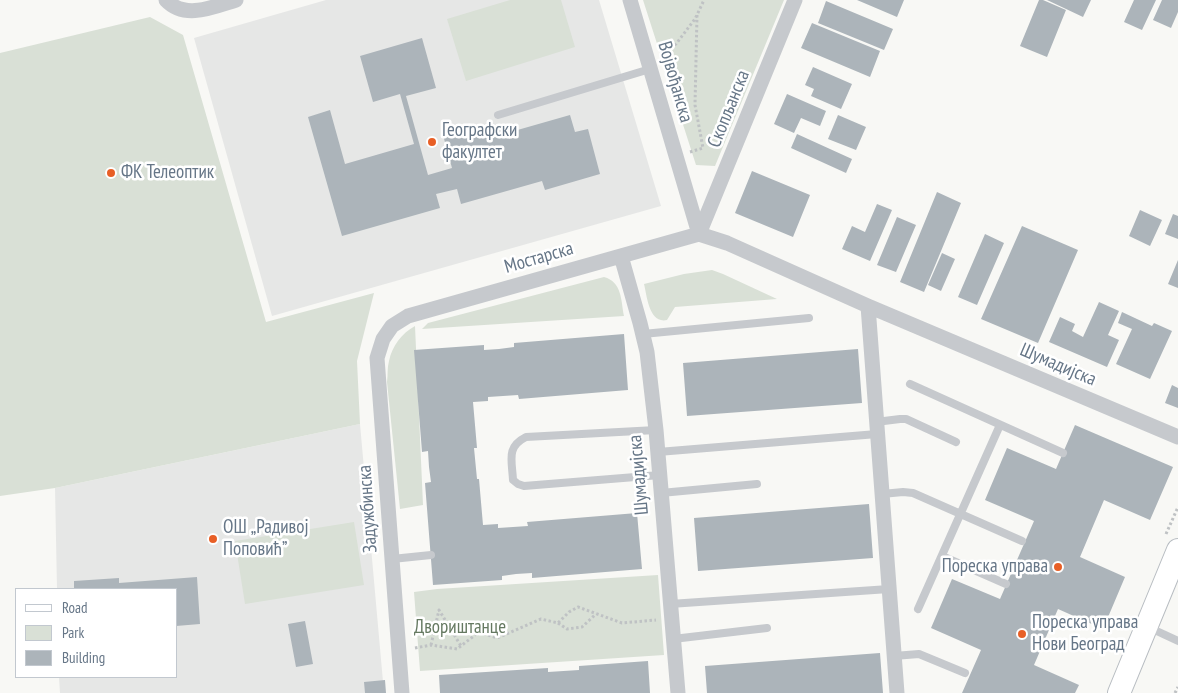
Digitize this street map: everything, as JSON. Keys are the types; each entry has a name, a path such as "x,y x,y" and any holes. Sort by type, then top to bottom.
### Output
{"main road":[{"path":"1119,693 1178,550"}],"street":[{"path":"166,0 170,5 181,10 193,12 236,0"},
{"name":"Војвођанска","path":"630,0 699,234"},
{"name":"Скопљанска","path":"699,234 796,0"},
{"name":"Мостарска","path":"392,326 408,316 699,234"},
{"name":"Шумадијска","path":"699,234 727,243 868,306 1178,437"},
{"name":"Шумадијска","path":"621,256 647,352 656,430 678,693"},
{"path":"868,306 897,693"},
{"name":"Задужбинска","path":"392,326 383,339 377,358 402,693"}],"lane":[{"path":"498,115 649,64"},
{"path":"642,334 809,318"},
{"path":"910,384 1063,453"},
{"path":"658,452 877,428 900,419 906,419 956,442"},
{"path":"918,609 1000,424"},
{"path":"656,430 526,438 518,442 512,450 513,480 524,486 660,475"},
{"path":"661,493 757,484"},
{"path":"882,494 909,492 1022,541"},
{"path":"392,559 431,555"},
{"path":"942,556 1006,584"},
{"path":"671,612 889,589"},
{"path":"1146,626 1178,641"},
{"path":"673,639 767,628"},
{"path":"894,656 919,654 965,673"}],"path":[{"path":"649,64 676,44 697,15 704,0"},
{"path":"676,156 703,148 695,105 697,15"},
{"path":"558,623 569,612 578,607 622,623 671,612"},
{"path":"431,645 439,610 461,646"},
{"path":"479,632 497,638 541,619 558,623 567,629 582,627 596,614"},
{"path":"399,650 431,645 457,649 492,624 509,633"},
{"path":"1175,693 1178,687"}],"shaded area":[{"name":"Географски факултет","path":"326,0 599,0 661,206 272,316 194,38"},
{"name":"ОШ „Радивој Поповић”","path":"360,424 384,693 60,693 59,678 178,678 178,588 57,588 55,488"}],"green space":[{"path":"510,0 561,0 575,47 466,81 447,19"},
{"path":"643,0 784,0 715,166 696,165"},
{"name":"ФК Телеоптик","path":"150,17 183,35 266,322 374,293 357,361 360,424 55,488 0,496 0,53"},
{"path":"712,270 777,299 675,307 667,320 656,318 650,308 644,284 684,274"},
{"path":"604,277 610,279 620,292 624,316 422,329 428,323"},
{"path":"415,326 423,505 400,509 387,382 388,364 395,345 406,332"},
{"path":"354,522 364,585 245,604 235,541"},
{"name":"Двориштанце","path":"658,575 664,655 420,671 414,592"}],"building":[{"path":"857,0 904,0 897,17"},
{"path":"1039,0 1066,10 1047,57 1020,46"},
{"path":"1047,0 1091,0 1083,17"},
{"path":"1134,0 1156,0 1142,30 1124,22"},
{"path":"1162,0 1178,0 1178,12 1171,28 1153,20"},
{"path":"826,1 893,29 884,50 818,23"},
{"path":"812,23 880,51 870,77 801,48"},
{"path":"422,38 436,88 406,96 428,175 452,168 443,135 468,128 471,136 505,126 507,133 570,115 575,132 588,129 600,174 545,190 542,181 461,204 457,189 436,194 440,208 342,236 308,117 330,110 345,164 414,144 400,94 373,102 360,56"},
{"path":"813,67 852,84 841,109 811,96 814,89 805,85"},
{"path":"787,94 826,111 820,126 801,118 794,133 774,124"},
{"path":"838,115 866,127 856,150 828,139"},
{"path":"797,134 852,159 846,173 791,148"},
{"path":"752,171 810,195 793,237 735,213"},
{"path":"937,192 961,203 924,292 900,282"},
{"path":"877,204 892,210 870,261 842,249 852,226 865,232"},
{"path":"1140,210 1162,220 1150,246 1129,236"},
{"path":"1173,214 1178,216 1178,239 1165,234"},
{"path":"897,217 916,225 896,272 877,265"},
{"path":"1022,226 1078,250 1038,343 981,319"},
{"path":"985,234 1004,243 977,305 958,297"},
{"path":"942,253 955,259 941,291 928,285"},
{"path":"1178,260 1178,288 1168,284"},
{"path":"1099,302 1119,311 1108,335 1119,340 1107,367 1049,342 1060,317 1075,324 1072,331 1083,337"},
{"path":"1122,312 1152,326 1154,323 1172,331 1150,379 1116,364 1132,329 1118,323"},
{"path":"624,334 628,390 519,399 518,395 488,397 488,401 473,402 477,448 474,448 483,525 498,524 498,528 528,526 527,522 637,513 642,569 532,578 532,573 516,574 502,576 502,580 433,585 425,483 431,482 428,451 422,452 414,350 484,345 484,350 499,349 514,347 514,343"},
{"path":"858,349 862,403 687,416 683,363"},
{"path":"1172,385 1178,388 1178,408 1165,403"},
{"name":"Пореска управа","path":"1075,425 1173,467 1150,520 1104,500 1080,557 1125,577 1103,629 1058,609 1034,665 1079,685 1075,693 962,693 981,650 931,628 952,579 1000,599 1034,521 985,500 1007,448 1056,469"},
{"path":"869,504 873,558 698,571 694,518"},
{"path":"197,577 200,624 178,626 178,588 74,588 74,581 119,578 119,583"},
{"path":"305,621 313,664 296,667 288,624"},
{"path":"880,653 883,693 707,693 705,666"},
{"path":"648,661 650,693 440,693 439,675 548,668 548,672 579,670 579,666"},
{"path":"385,680 386,693 365,693 364,682"}],"place":[{"name":"Географски факултет","path":"432,142"},
{"name":"ФК Телеоптик","path":"111,173"},
{"name":"ОШ „Радивој Поповић”","path":"213,539"},
{"name":"Пореска управа","path":"1058,567"},
{"name":"Пореска управа Нови Београд","path":"1022,634"}]}
